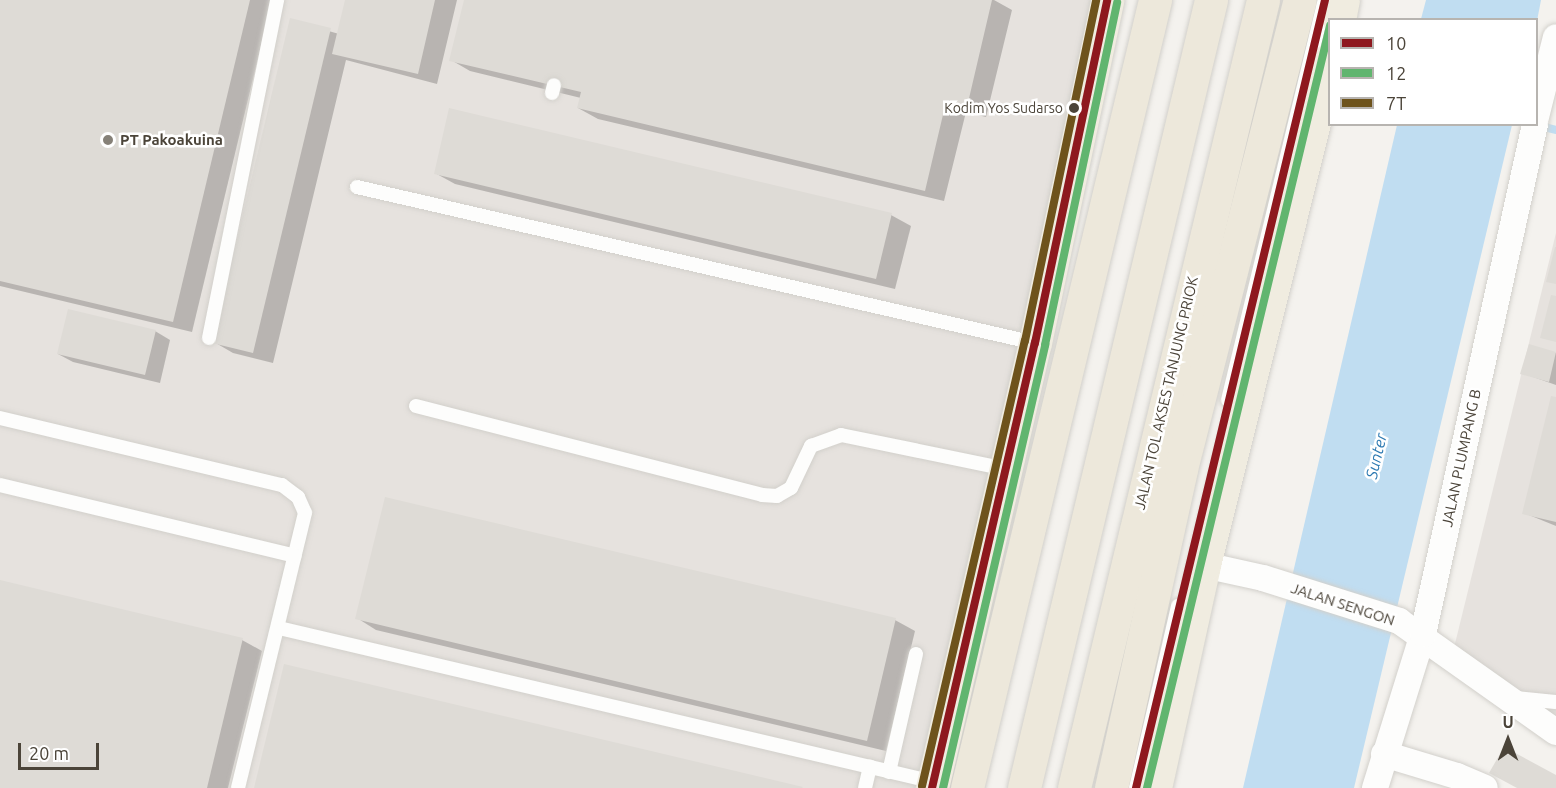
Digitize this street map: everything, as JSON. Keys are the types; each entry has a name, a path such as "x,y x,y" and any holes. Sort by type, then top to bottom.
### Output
{"highway":[{"path":"933,785 1035,343 1107,0"},
{"path":"967,788 1155,0"},
{"path":"1024,788 1211,0"},
{"name":"JALAN TOL AKSES TANJUNG PRIOK","path":"1074,788 1263,0"},
{"path":"1111,788 1181,469 1300,0"},
{"path":"1340,18 1344,0"},
{"path":"1155,788 1204,566 1328,62"}],"street":[{"path":"1538,109 1556,38"},
{"name":"JALAN PLUMPANG B","path":"1376,788 1384,754 1423,634 1535,126"},
{"name":"JALAN SENGON","path":"1204,566 1263,578 1399,621 1423,634 1512,698 1538,722 1556,732"},
{"path":"1384,754 1457,776 1485,788"}],"lane":[{"path":"209,339 278,0"},
{"path":"1136,788 1325,0"},
{"path":"357,187 1035,343"},
{"path":"416,406 762,495 777,496 790,488 811,446 841,435 1006,469"},
{"path":"0,418 282,486 298,497 305,513 279,628 238,788"},
{"path":"0,485 295,556"},
{"path":"279,628 889,771 933,785"},
{"path":"889,771 916,654"},
{"path":"1512,698 1556,702"},
{"path":"865,788 870,767"}],"shaded area":[{"path":"0,0 1097,0 932,788 0,788"},
{"path":"1556,233 1556,720 1450,664"}],"water":[{"path":"1426,0 1541,0 1538,18 1421,18"},
{"name":"Sunter","path":"1397,126 1512,126 1354,788 1243,788"}],"building":[{"name":"PT Pakoakuina","path":"0,0 250,0 173,322 0,281"},
{"path":"345,0 435,0 418,74 332,54"},
{"path":"464,0 992,0 967,107 946,102 925,191 577,108 581,92 449,61"},
{"path":"290,18 331,28 253,353 212,343"},
{"path":"449,108 892,213 876,279 434,174"},
{"path":"1556,247 1556,284 1546,282"},
{"path":"1551,295 1556,296 1556,342 1540,338"},
{"path":"68,309 156,330 145,375 57,354"},
{"path":"1529,344 1556,352 1549,382 1520,374"},
{"path":"1551,396 1556,397 1556,522 1522,514"},
{"path":"385,497 896,618 867,741 355,619"},
{"path":"0,580 243,638 207,788 0,788"},
{"path":"284,664 803,787 254,788"},
{"path":"1504,747 1556,775 1556,788 1517,788 1489,773"}],"waterway":[{"path":"1538,126 1556,130"}],"transit line":[{"name":"7T","path":"922,786 1025,341 1096,0"},
{"name":"10","path":"932,788 1035,343 1107,0"},
{"name":"10","path":"1136,788 1325,0"},
{"name":"12","path":"943,788 1045,345 1117,2"},
{"name":"12","path":"1147,788 1328,34"}],"place":[{"name":"Kodim Yos Sudarso","path":"1074,108"},
{"name":"PT Pakoakuina","path":"108,140"}]}
